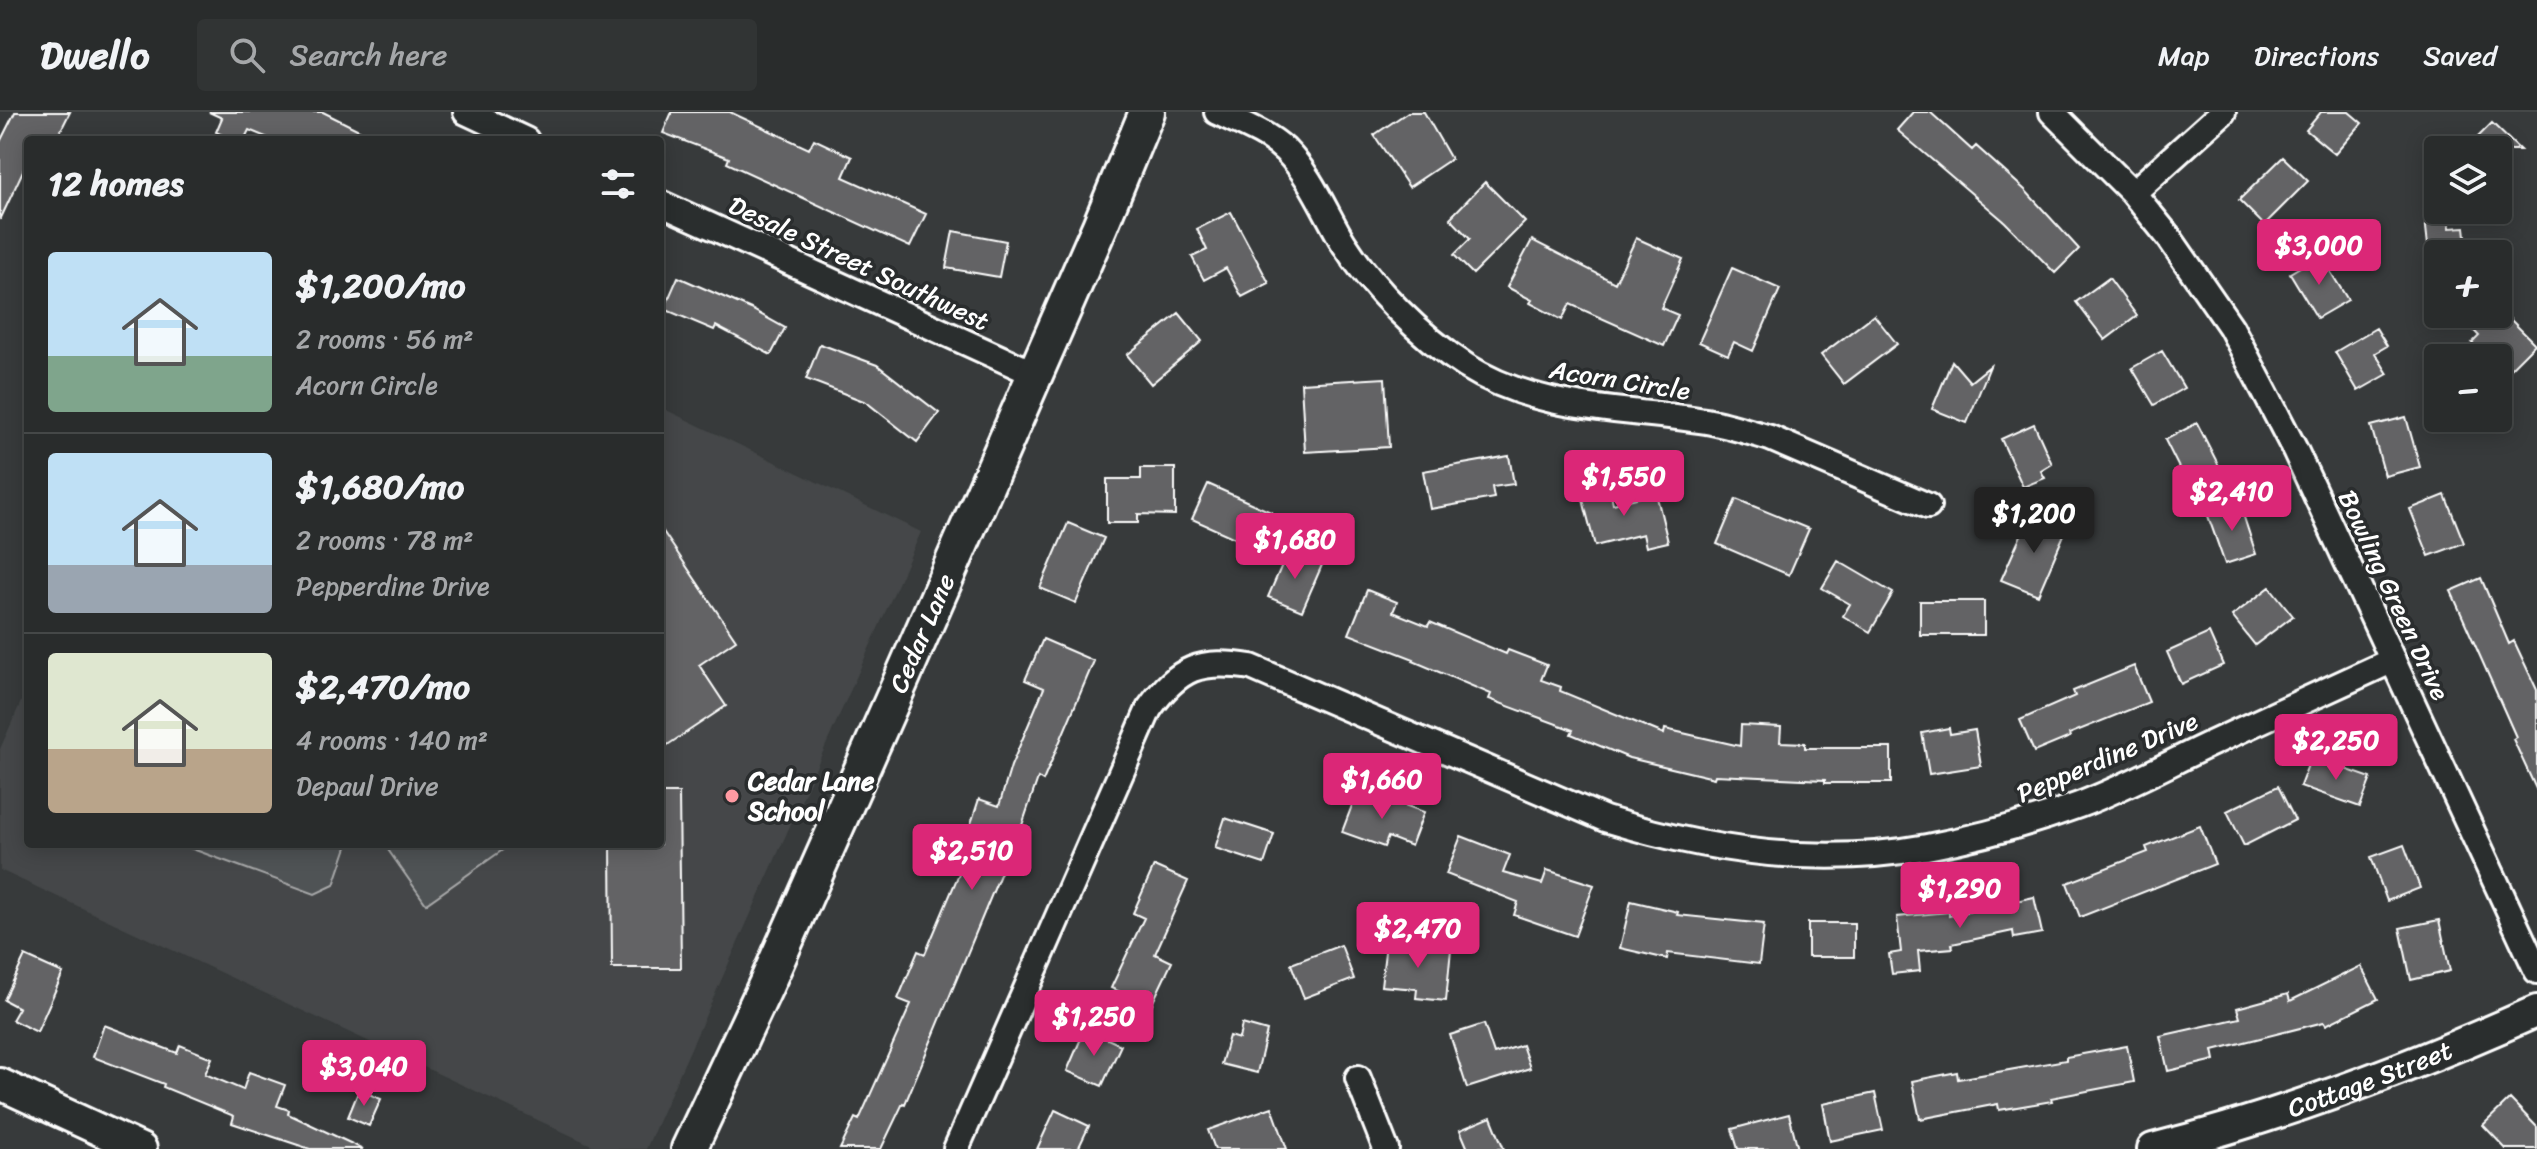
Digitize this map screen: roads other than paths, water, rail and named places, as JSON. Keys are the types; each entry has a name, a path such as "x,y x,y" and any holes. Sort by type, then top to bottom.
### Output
{"main road":[{"name":"Cedar Lane","path":"689,1149 766,985 1147,112"}],"street":[{"path":"466,112 517,136"},
{"name":"Acorn Circle","path":"1217,112 1253,129 1284,149 1303,172 1359,265 1414,326 1467,367 1535,396 1586,408 1707,421 1748,431 1928,506"},
{"name":"Bowling Green Drive","path":"2052,112 2133,193 2168,236 2231,327 2295,450 2537,971"},
{"path":"2133,193 2223,112"},
{"name":"Desale Street Southwest","path":"664,205 1035,374"},
{"name":"Pepperdine Drive","path":"956,1149 1149,709 1167,684 1194,668 1223,662 1251,667 1605,819 1656,835 1775,854 1849,855 1926,847 2001,830 2082,804 2393,660"},
{"name":"Cottage Street","path":"2153,1149 2236,1128 2360,1085 2537,1011"},
{"path":"1358,1078 1386,1149"},
{"path":"0,1084 141,1149"}],"place":[{"name":"Cedar Lane School","path":"732,796"}]}
